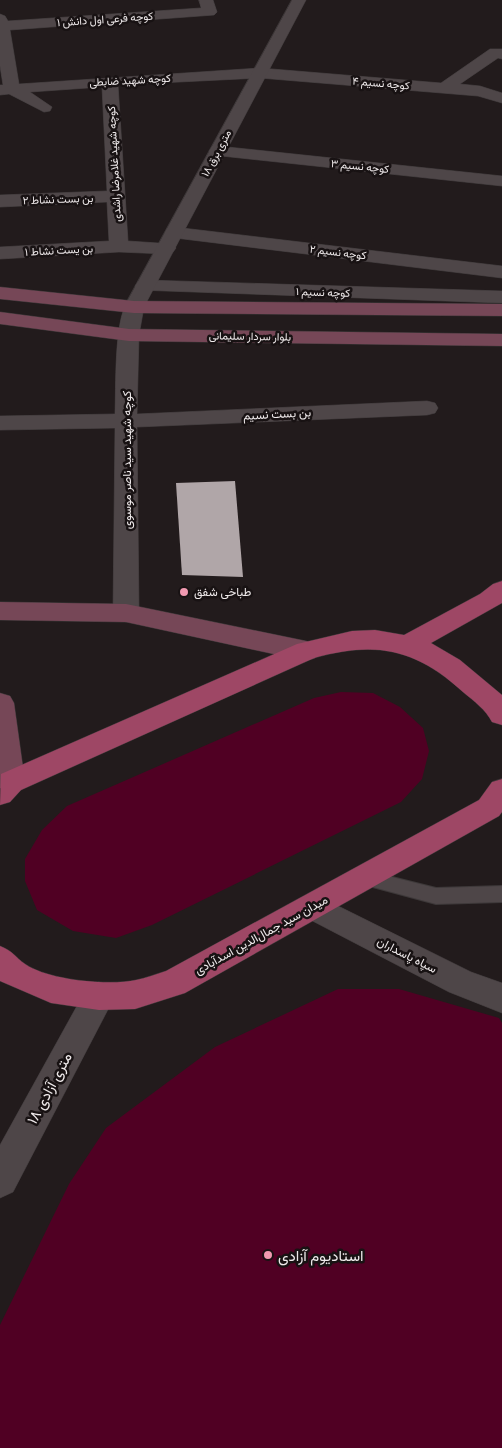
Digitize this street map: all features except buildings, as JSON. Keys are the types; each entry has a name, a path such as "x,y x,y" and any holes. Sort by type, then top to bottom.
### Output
{"main road":[{"path":"0,293 134,307 502,310"},
{"name":"بلوار سردار سلیمانی","path":"0,318 129,335 502,340"},
{"path":"410,644 489,600 502,590"},
{"path":"0,611 126,613 306,651"},
{"path":"0,703 6,788 306,651 351,640 381,639 410,644 440,659 471,681 499,709 502,715"},
{"name":"میدان سید جمال‌الدین اسدآبادی","path":"5,970 51,989 98,996 135,995 174,982 314,907 489,808 502,790"}],"street":[{"name":"۱۸ متری برق","path":"134,307 299,0"},
{"name":"کوچه فرعی اول دانش ۱","path":"1,30 208,6"},
{"path":"1,30 6,90 44,107"},
{"path":"444,88 496,52 502,54"},
{"name":"کوچه شهید ضابطی","path":"6,90 110,81 260,73"},
{"name":"کوچه نسیم ۴","path":"260,73 480,91 502,98"},
{"name":"کوچه شهید غلامرضا راشدی","path":"110,81 119,246"},
{"name":"کوچه نسیم ۳","path":"218,151 502,181"},
{"name":"بن بست نشاط ۲","path":"0,201 116,196"},
{"name":"کوچه نسیم ۲","path":"119,246 170,240 502,272"},
{"name":"بن یست نشاط ۱","path":"0,253 119,246"},
{"name":"کوچه نسیم ۱","path":"145,286 502,298"},
{"name":"کوچه شهید سید ناصر موسوی","path":"126,613 126,421 129,335 134,307"},
{"name":"بن بست نسیم","path":"0,424 126,421 427,408"},
{"name":"سپاه پاسداران","path":"314,907 460,982 502,998"},
{"name":"۱۸ متری آزادی","path":"0,1180 98,996"}],"lane":[{"path":"364,878 436,896 502,894"}],"shaded area":[{"path":"341,692 373,693 400,707 423,728 429,751 422,779 401,802 152,925 116,938 73,931 37,910 25,881 25,859 42,830 67,806 314,698"},
{"name":"استادیوم آزادی","path":"338,989 399,989 499,1018 502,1023 502,1448 0,1448 0,1325 69,1184 106,1128 215,1047"}],"place":[{"name":"طباخی شفق","path":"184,592"},
{"name":"استادیوم آزادی","path":"268,1255"}]}
